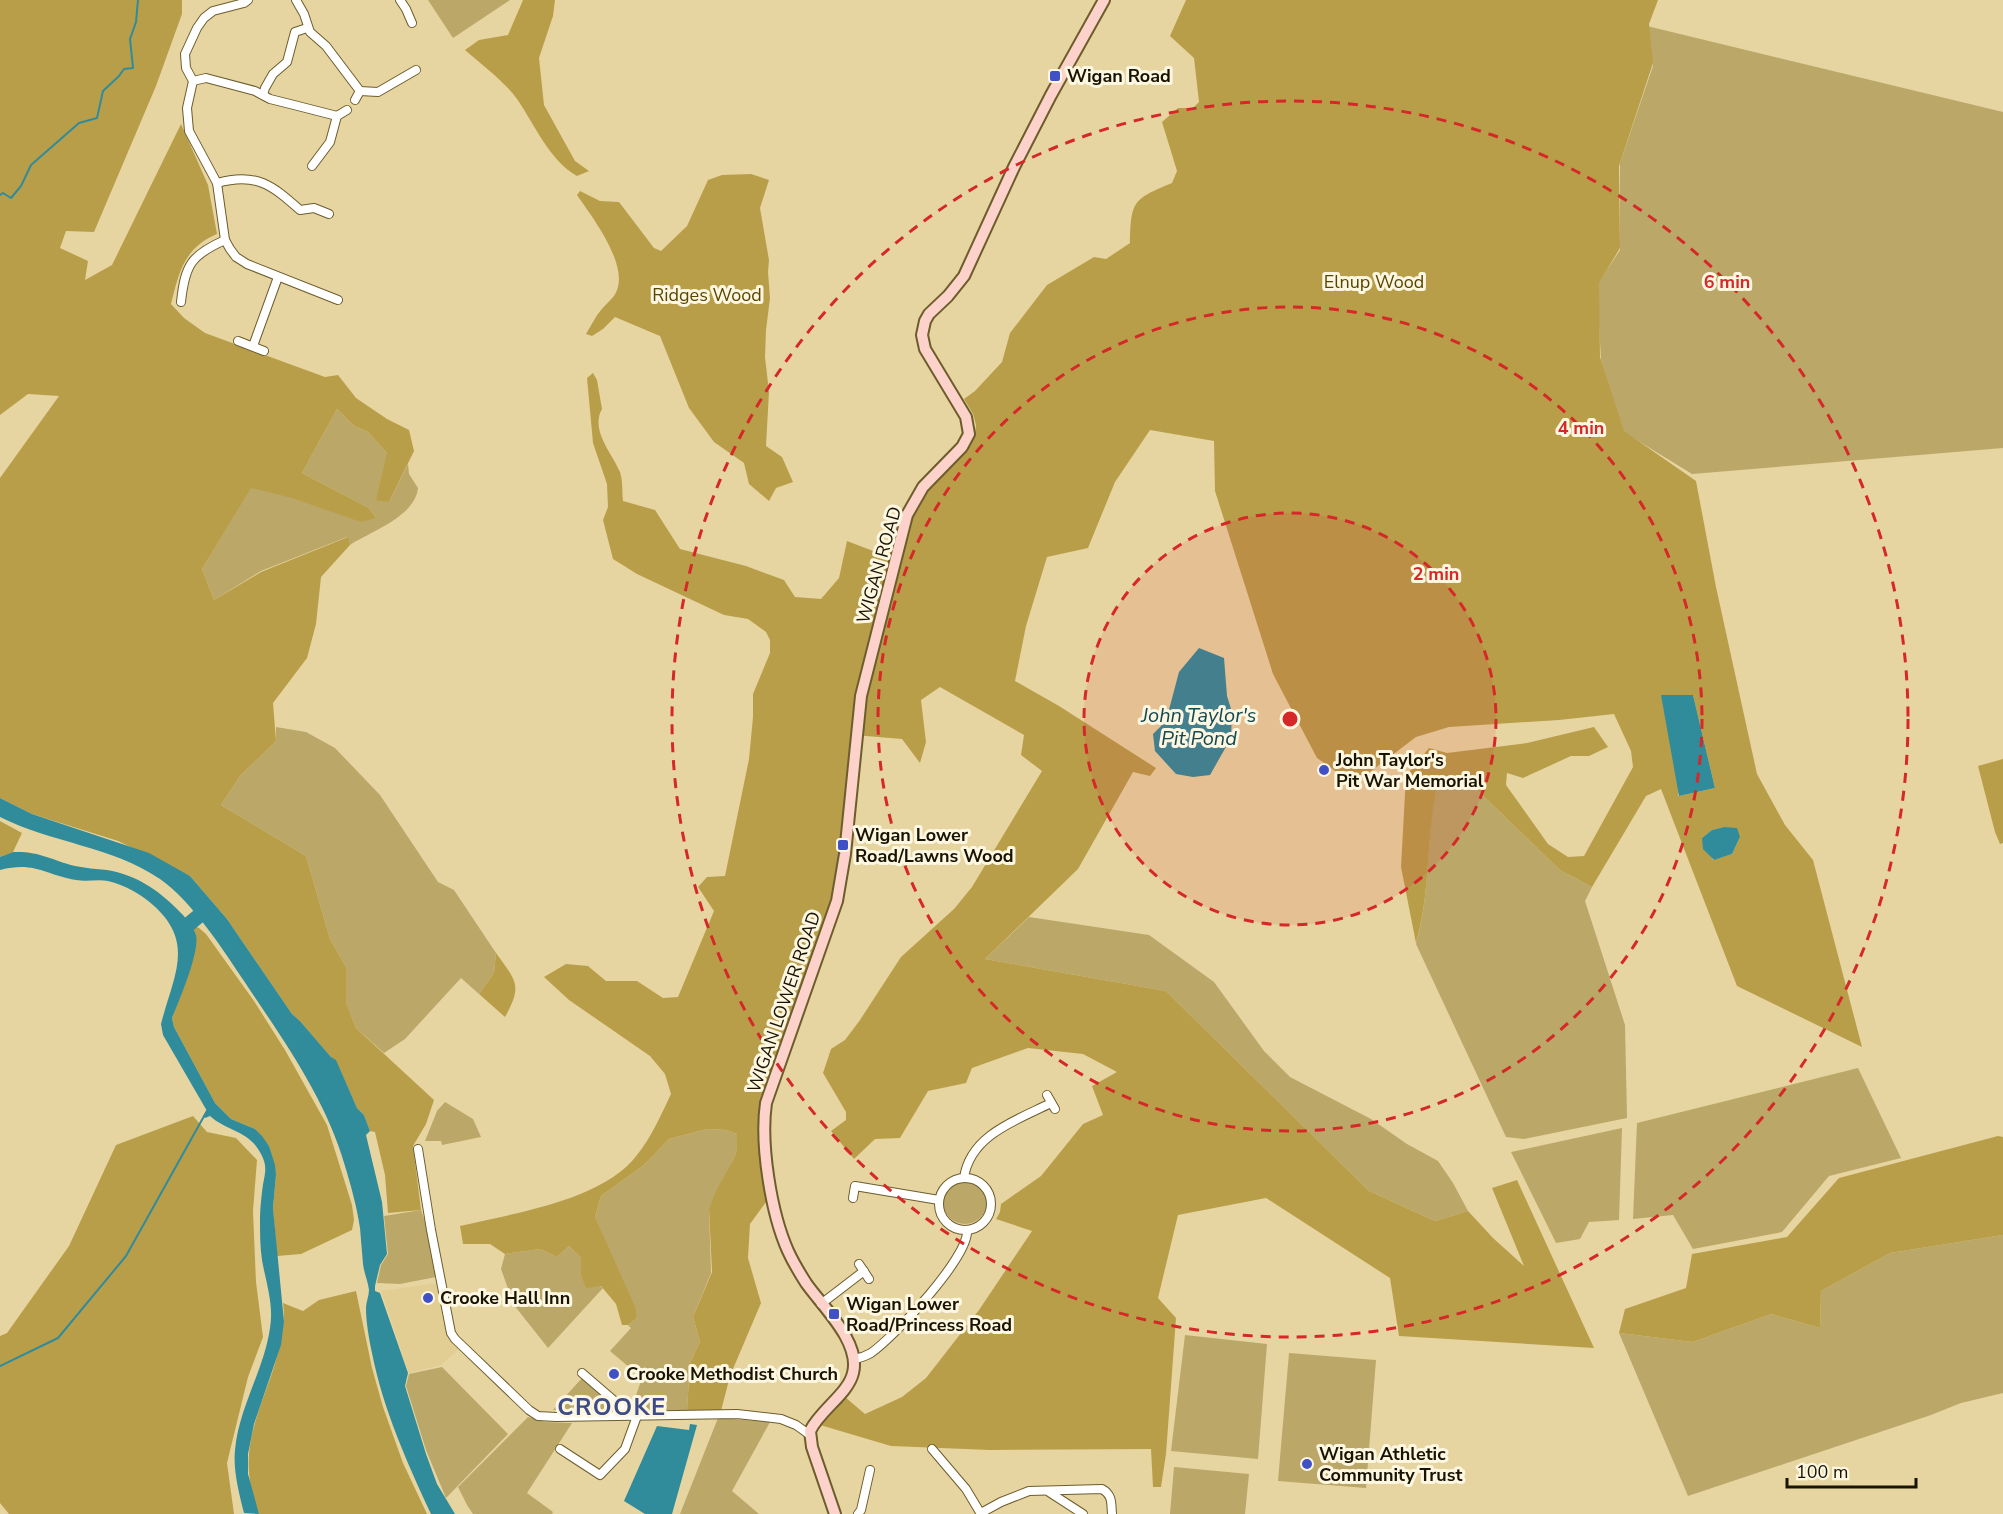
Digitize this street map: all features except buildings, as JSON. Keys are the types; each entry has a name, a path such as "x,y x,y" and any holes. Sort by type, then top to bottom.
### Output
{"main road":[{"name":"WIGAN ROAD","path":"858,714 865,678 907,515 923,487 962,447 969,434 966,417 925,349 922,335 925,321 964,276 1014,167 1104,0"},
{"name":"WIGAN LOWER ROAD","path":"854,1359 846,1338 800,1273 783,1237 770,1180 763,1124 766,1103 774,1077 837,901 845,855 858,714"},
{"path":"835,1514 810,1435 816,1421 847,1386 853,1374 854,1359"}],"street":[{"path":"248,0 213,11 204,18 185,54 186,68 193,81 187,108 189,131 218,183 225,240 236,257 247,264 338,300"},
{"path":"296,0 304,14 307,28 326,46 360,91 378,92 416,70"},
{"path":"400,0 412,23"},
{"path":"263,95 264,88 273,74 287,62 295,32 307,28"},
{"path":"193,81 206,78 337,116"},
{"path":"355,100 360,91"},
{"path":"312,166 330,142 337,116 346,110"},
{"path":"218,183 232,179 254,179 271,186 300,210 314,208 329,214"},
{"path":"287,198 294,190"},
{"path":"181,302 186,272 205,248 225,240"},
{"path":"253,346 278,277"},
{"path":"238,341 264,351"},
{"path":"964,1178 968,1160 988,1136 1051,1102"},
{"path":"418,1149 449,1328 455,1340 524,1406 538,1416 556,1418 737,1414 781,1419 810,1435"},
{"path":"964,1178 978,1181 985,1187 991,1202 987,1218 982,1224 967,1230 959,1229 946,1221 941,1215 939,1200 945,1187 957,1179 964,1178"},
{"path":"853,1198 855,1186 939,1200"},
{"path":"854,1359 875,1350 923,1302 962,1250 968,1236 967,1230"},
{"path":"821,1304 861,1267 869,1278"},
{"path":"582,1373 634,1416"},
{"path":"560,1449 600,1475 625,1449 634,1416"},
{"path":"932,1449 966,1489 981,1514 1029,1491 1102,1489 1108,1492 1111,1498 1112,1514"},
{"path":"858,1514 861,1510 870,1470"},
{"path":"1047,1491 1083,1514"}],"shaded area":[{"path":"428,0 510,0 453,38"},
{"path":"1647,26 2003,112 2003,448 1692,474 1622,431 1601,360 1597,285 1620,250 1620,163 1653,66"},
{"path":"337,409 354,426 368,432 387,453 389,502 408,464 409,474 418,488 415,498 401,515 350,545 347,537 261,571 214,600 202,569 251,487 376,518 369,508 302,473"},
{"path":"276,727 306,732 335,748 380,795 438,882 454,890 496,953 494,973 479,994 461,978 405,1039 384,1053 356,1028 346,1002 346,967 330,939 306,856 221,805 240,776 276,741"},
{"path":"1436,785 1472,785 1560,870 1592,887 1585,901 1625,1025 1627,1118 1524,1139 1506,1137 1416,944 1424,905"},
{"path":"1029,917 1149,935 1214,982 1264,1051 1290,1077 1371,1119 1407,1144 1438,1161 1468,1211 1435,1221 1369,1191 1166,991 985,959"},
{"path":"1858,1068 1901,1158 1829,1176 1782,1232 1693,1249 1673,1215 1633,1219 1637,1123"},
{"path":"445,1102 473,1119 481,1137 442,1145 441,1141 425,1141 437,1111"},
{"path":"1622,1128 1619,1220 1589,1222 1580,1239 1556,1243 1511,1152"},
{"path":"707,1129 727,1130 737,1134 737,1150 709,1209 711,1273 693,1317 700,1342 690,1363 687,1410 649,1410 632,1407 642,1378 610,1351 631,1328 628,1325 636,1319 595,1217 601,1196 644,1165 669,1139"},
{"path":"965,1180 980,1187 987,1202 980,1217 965,1224 950,1217 943,1202 950,1187"},
{"path":"421,1210 427,1227 436,1277 400,1284 377,1283 381,1265 388,1254 384,1216"},
{"path":"2003,1235 2003,1393 1961,1403 1688,1496 1619,1333 1693,1342 1771,1314 1820,1328 1821,1291 1890,1253"},
{"path":"569,1246 581,1258 581,1275 603,1288 548,1348 514,1305 501,1269 505,1254 540,1249 557,1257"},
{"path":"437,1283 444,1325 449,1339 458,1350 441,1365 409,1373 381,1291"},
{"path":"1185,1335 1267,1344 1258,1459 1171,1451"},
{"path":"1289,1353 1376,1360 1366,1488 1278,1481"},
{"path":"442,1367 508,1434 446,1498 426,1450 406,1386 409,1374"},
{"path":"583,1377 623,1411 553,1410"},
{"path":"528,1417 545,1422 572,1423 527,1493 553,1512 552,1514 473,1514 458,1487"},
{"path":"718,1418 770,1422 732,1491 759,1514 680,1514"},
{"path":"1174,1467 1249,1474 1245,1514 1170,1514"}],"green space":[{"path":"0,0 182,0 182,14 156,86 94,232 66,231 60,248 88,261 85,280 112,265 181,124 208,185 217,234 197,246 190,254 180,271 171,304 184,318 205,333 325,377 338,375 356,398 387,419 409,430 414,451 389,502 376,500 387,453 368,432 354,426 337,409 302,473 369,508 376,518 361,522 292,498 251,488 202,569 214,600 261,572 348,537 350,545 321,577 316,624 307,658 273,703 276,741 240,776 221,805 306,856 330,939 346,967 346,1002 356,1028 434,1100 426,1124 413,1146 421,1210 388,1213 385,1175 375,1132 370,1131 364,1115 357,1108 336,1061 292,1014 227,919 190,876 118,841 32,814 0,798 0,478 59,396 28,394 0,415"},
{"path":"523,0 555,0 553,16 539,58 544,105 575,161 589,171 577,176 558,161 550,151 512,92 465,50 479,40 508,35"},
{"name":"Elnup Wood","path":"1186,0 1658,0 1649,24 1653,63 1619,166 1620,248 1599,283 1600,357 1624,431 1696,481 1716,587 1757,774 1785,825 1813,860 1862,1047 1737,986 1661,789 1646,796 1592,887 1560,870 1472,785 1437,785 1424,904 1416,943 1401,867 1406,776 1429,748 1447,753 1527,743 1594,727 1608,747 1589,756 1571,756 1523,778 1507,773 1506,785 1548,844 1568,857 1584,856 1633,767 1631,751 1614,714 1449,727 1416,737 1366,775 1341,775 1317,758 1273,674 1215,491 1214,441 1150,430 1115,482 1088,548 1047,557 1026,626 1015,681 1059,706 1156,768 1150,776 1133,772 1078,869 985,959 1166,991 1369,1191 1435,1221 1468,1211 1524,1266 1492,1188 1517,1180 1594,1348 1399,1336 1390,1278 1266,1198 1178,1215 1158,1298 1176,1318 1166,1454 1161,1487 1153,1487 1151,1449 990,1450 891,1446 820,1425 845,1397 865,1414 902,1397 926,1378 979,1310 1032,1231 996,1219 1001,1204 1041,1176 1083,1124 1103,1115 1092,1086 1117,1072 1083,1054 1028,1048 972,1068 966,1083 928,1091 900,1138 875,1139 854,1159 831,1131 846,1120 846,1112 823,1073 831,1049 845,1040 901,957 954,909 972,887 1042,771 1021,755 1024,735 940,687 921,700 926,742 920,763 902,739 854,735 839,879 761,1115 769,1198 750,1224 748,1258 761,1303 730,1376 721,1411 687,1410 690,1363 700,1342 693,1317 712,1272 709,1209 737,1150 737,1134 727,1130 707,1129 669,1139 644,1165 601,1196 595,1217 636,1309 636,1319 628,1325 622,1325 616,1304 601,1286 586,1288 581,1275 581,1258 569,1246 557,1257 540,1249 505,1254 490,1244 463,1244 460,1226 556,1203 602,1184 622,1171 637,1155 656,1126 671,1094 665,1074 650,1056 569,1000 544,977 566,964 588,966 606,981 637,981 663,998 678,997 714,911 698,887 707,877 725,876 749,759 753,694 770,653 770,640 766,632 748,619 724,615 637,574 613,559 603,520 608,507 607,484 593,443 587,378 593,373 597,380 602,409 599,417 600,433 620,472 623,501 655,510 680,549 746,566 784,580 795,597 821,599 839,578 847,541 902,562 911,516 921,493 966,450 975,436 976,425 973,414 964,399 975,391 1002,362 1010,333 1047,285 1094,257 1106,259 1130,243 1133,210 1137,203 1149,193 1172,183 1177,171 1162,122 1178,108 1193,108 1199,102 1194,58 1170,36","holes":["1693,695 1715,788 1678,796","1724,827 1740,837 1732,854 1713,860 1702,838 1712,830"]},
{"name":"Ridges Wood","path":"751,174 769,180 760,208 769,260 770,298 765,357 769,392 766,446 782,457 793,482 776,488 769,501 749,484 744,463 714,442 689,408 660,336 615,317 592,336 586,334 599,313 614,296 618,285 618,272 615,258 608,244 577,195 580,191 600,201 619,202 654,248 661,251 687,226 708,180 722,175"},
{"path":"2003,759 2003,843 2000,844 1978,766"},
{"path":"0,821 22,833 13,852 0,857"},
{"path":"192,925 206,934 254,1001 285,1050 327,1125 352,1205 354,1220 352,1230 301,1254 277,1256 273,1208 276,1175 269,1146 255,1129 231,1119 215,1103 174,1027 172,1018 187,979 196,935"},
{"path":"496,953 515,984 514,997 505,1017 479,994 494,973"},
{"path":"193,1116 207,1132 236,1138 257,1160 253,1211 256,1282 263,1337 248,1377 227,1463 234,1514 9,1514 0,1503 0,1336 7,1333 69,1246 116,1145"},
{"path":"1998,1136 2003,1137 2003,1235 1890,1253 1821,1291 1820,1328 1771,1314 1693,1342 1619,1333 1625,1309 1686,1288 1692,1254 1787,1237 1839,1178"},
{"path":"356,1291 372,1368 383,1407 403,1463 427,1514 259,1514 252,1493 249,1456 255,1422 280,1343 284,1319 283,1303 303,1311 319,1300"}],"water":[{"name":"John Taylor's Pit Pond","path":"1199,648 1224,658 1227,696 1232,712 1231,738 1210,775 1193,777 1176,774 1155,751 1153,734 1166,721 1179,672"},
{"path":"1661,695 1693,695 1715,788 1679,796"},
{"path":"0,798 32,814 149,853 190,876 227,919 292,1014 336,1060 370,1131 366,1135 382,1202 387,1254 380,1265 375,1291 380,1293 408,1373 405,1386 426,1454 437,1484 455,1514 431,1514 389,1415 369,1336 366,1308 369,1290 352,1189 337,1141 303,1071 218,942 172,888 122,859 40,833 0,817"},
{"path":"1724,827 1737,828 1740,837 1732,854 1714,860 1703,849 1702,838 1712,830"},
{"path":"13,852 38,854 75,866 118,872 137,879 154,889 169,902 188,921 196,935 192,964 172,1018 174,1027 215,1103 231,1119 255,1129 262,1136 269,1146 275,1165 273,1208 284,1322 281,1345 254,1424 248,1454 248,1474 259,1514 244,1513 237,1482 235,1450 241,1419 263,1359 271,1319 260,1240 264,1161 258,1149 248,1138 210,1116 205,1118 203,1116 207,1111 163,1035 161,1024 178,961 178,947 174,933 166,919 143,897 127,887 104,880 76,880 22,867 0,870 0,857"},
{"path":"690,1424 697,1425 672,1514 645,1514 624,1501 657,1426 689,1430"}],"waterway":[{"path":"0,195 3,193 11,198 21,186 31,165 79,123 97,118 103,91 124,69 133,68 130,39 136,22 138,0"},
{"path":"183,929 206,910"},
{"path":"0,1366 58,1338 126,1256 208,1109"}],"place":[{"name":"Wigan Road","path":"1055,76"},
{"name":"John Taylor's Pit War Memorial","path":"1324,770"},
{"name":"Wigan Lower Road/Lawns Wood","path":"843,845"},
{"name":"Crooke Hall Inn","path":"428,1298"},
{"name":"Wigan Lower Road/Princess Road","path":"834,1314"},
{"name":"Crooke Methodist Church","path":"614,1374"},
{"name":"Wigan Athletic Community Trust","path":"1307,1464"}],"district":[{"name":"CROOKE","path":"612,1407"}]}
